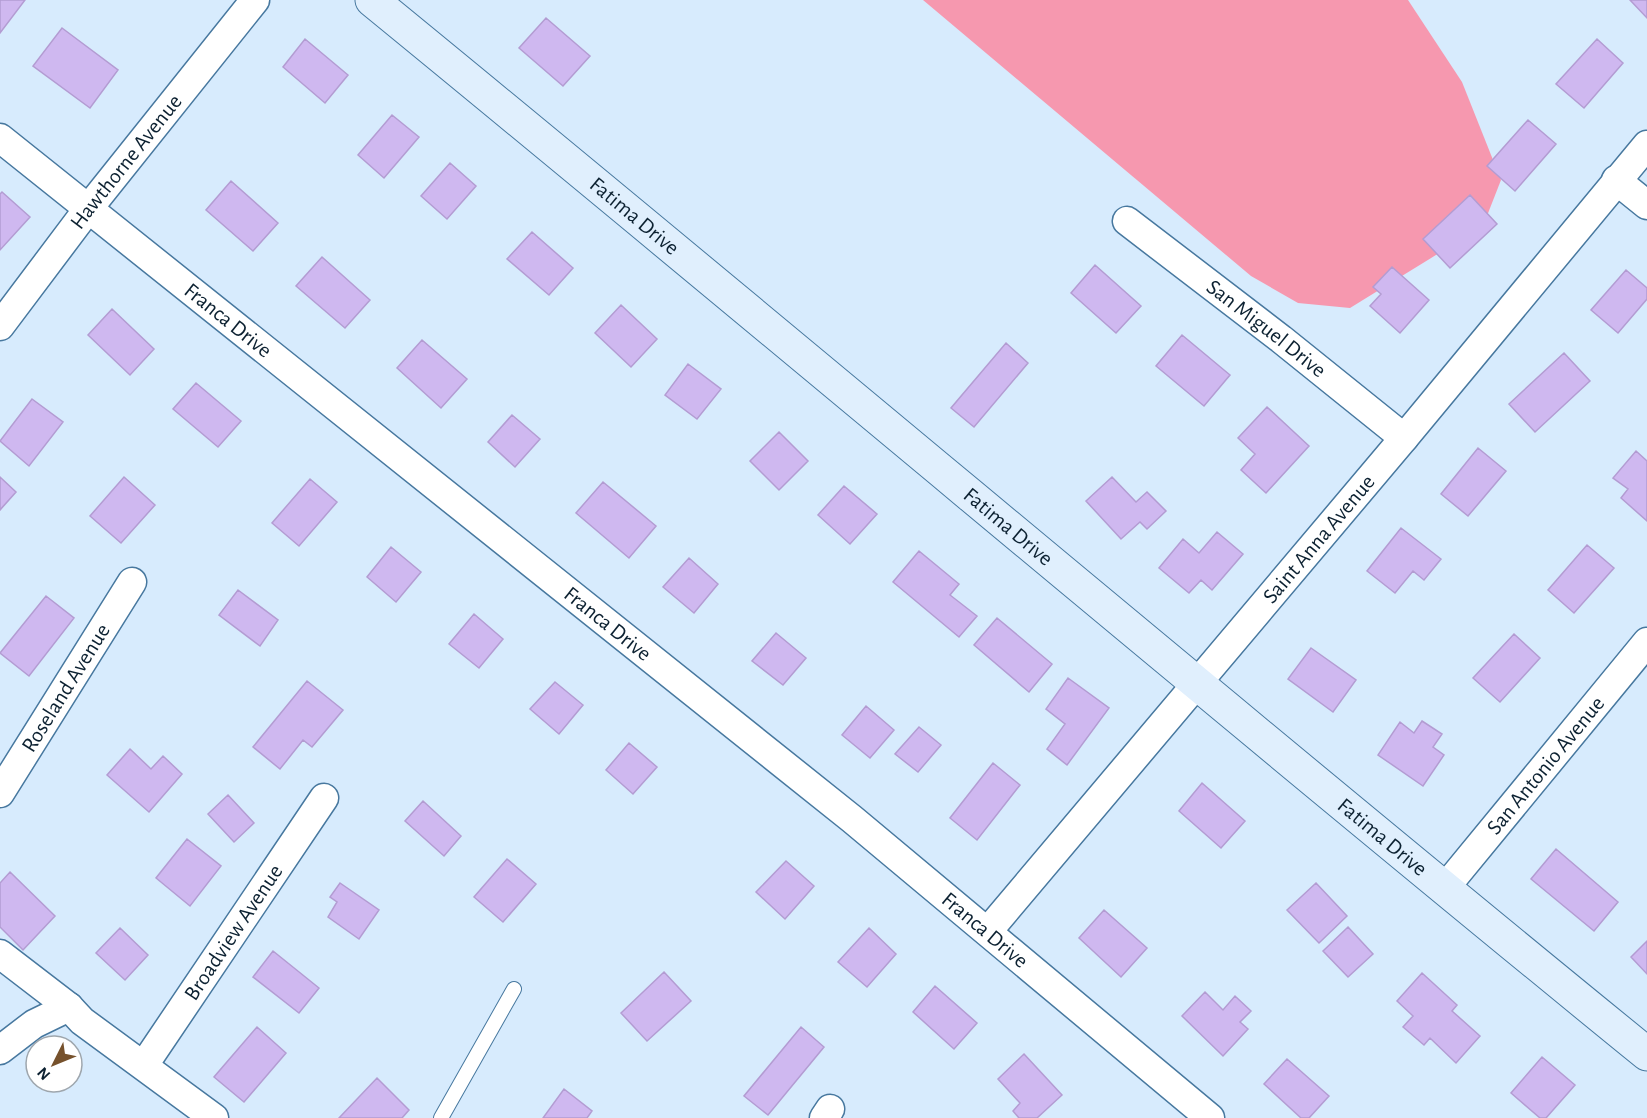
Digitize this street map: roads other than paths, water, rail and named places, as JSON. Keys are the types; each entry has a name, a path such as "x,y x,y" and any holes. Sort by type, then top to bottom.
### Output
{"street":[{"name":"Hawthorne Avenue","path":"0,326 88,209 255,0"},
{"name":"Fatima Drive","path":"372,0 683,254 1444,889 1647,1054"},
{"name":"Franca Drive","path":"0,138 765,749 988,931 1210,1118"},
{"name":"Saint Anna Avenue","path":"988,931 1404,438 1647,145"},
{"path":"1616,180 1647,205"},
{"name":"San Miguel Drive","path":"1127,221 1237,304 1404,438"},
{"name":"Roseland Avenue","path":"0,793 132,582"},
{"name":"San Antonio Avenue","path":"1444,889 1647,642"},
{"name":"Broadview Avenue","path":"144,1065 324,798"},
{"path":"0,954 69,1007 82,1021 214,1118"},
{"path":"0,1050 34,1024 69,1007"}],"lane":[{"path":"441,1118 514,989"}]}
